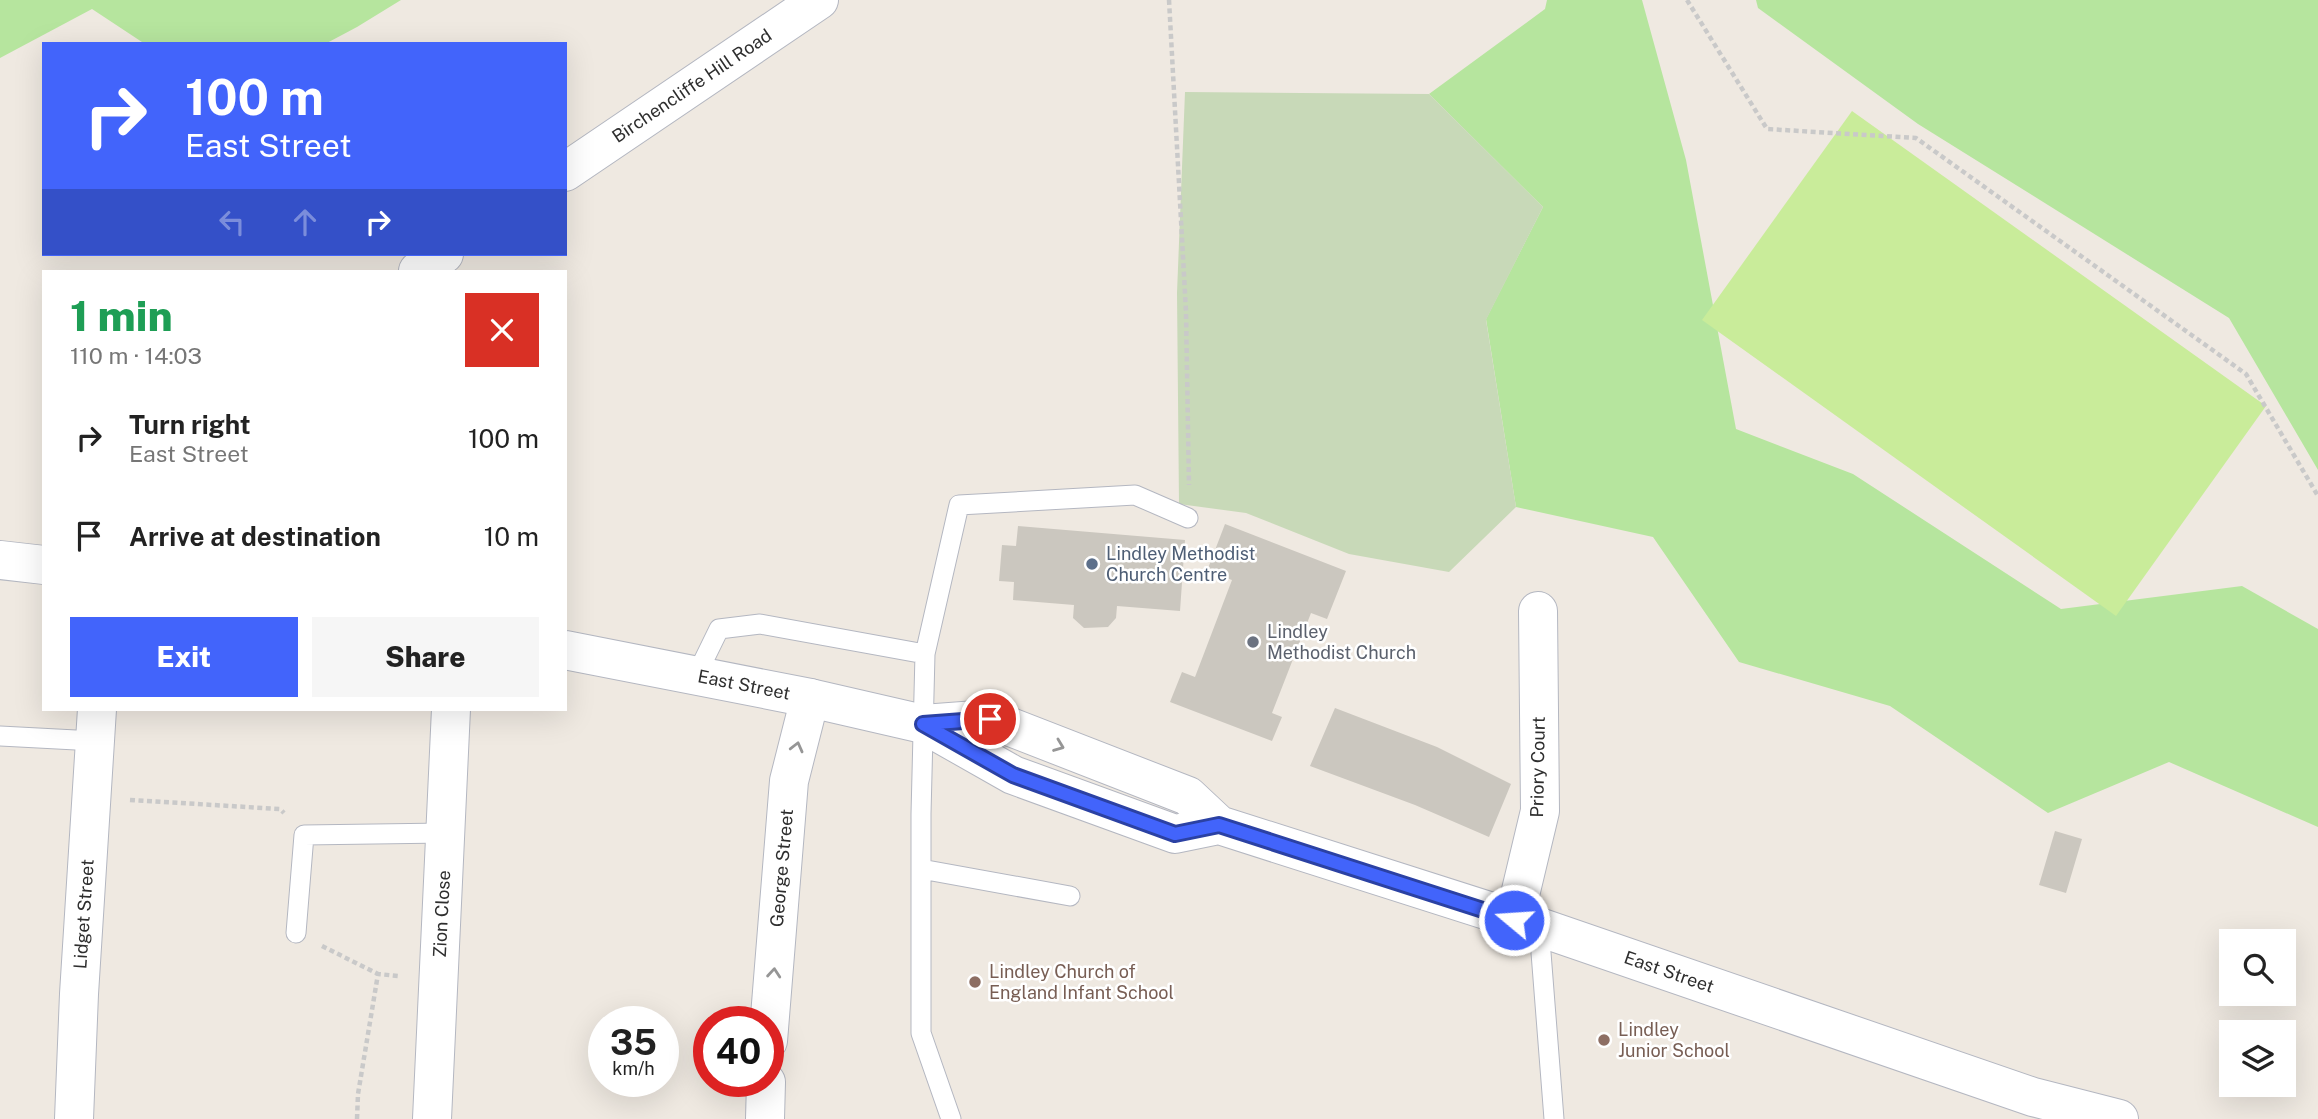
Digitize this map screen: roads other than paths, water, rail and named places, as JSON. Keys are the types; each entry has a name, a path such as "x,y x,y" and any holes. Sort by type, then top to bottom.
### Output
{"street":[{"name":"Birchencliffe Hill Road","path":"567,171 819,0"},
{"path":"420,270 441,256"},
{"path":"0,560 42,565"},
{"name":"Priory Court","path":"1526,924 1540,811 1538,611"},
{"name":"East Street","path":"567,650 810,698 923,724 990,719 1188,796 1219,825 1526,924 2033,1097 2119,1119"},
{"name":"George Street","path":"771,1006 789,781 810,698"},
{"name":"Zion Close","path":"432,1119 451,711"},
{"name":"Lidget Street","path":"74,1119 96,725"},
{"path":"765,1119 766,1097"}],"lane":[{"path":"951,1119 921,1032 921,869 925,654 959,505 1135,495 1188,518"},
{"path":"696,676 719,629 760,624 925,654"},
{"path":"0,736 96,725"},
{"path":"296,933 304,835 445,833"},
{"path":"921,869 1070,896"},
{"path":"1526,924 1554,1119"}],"place":[{"name":"Lindley Methodist Church Centre","path":"1092,564"},
{"name":"Lindley Methodist Church","path":"1253,642"},
{"name":"Lindley Church of England Infant School","path":"975,982"},
{"name":"Lindley Junior School","path":"1604,1040"}]}
